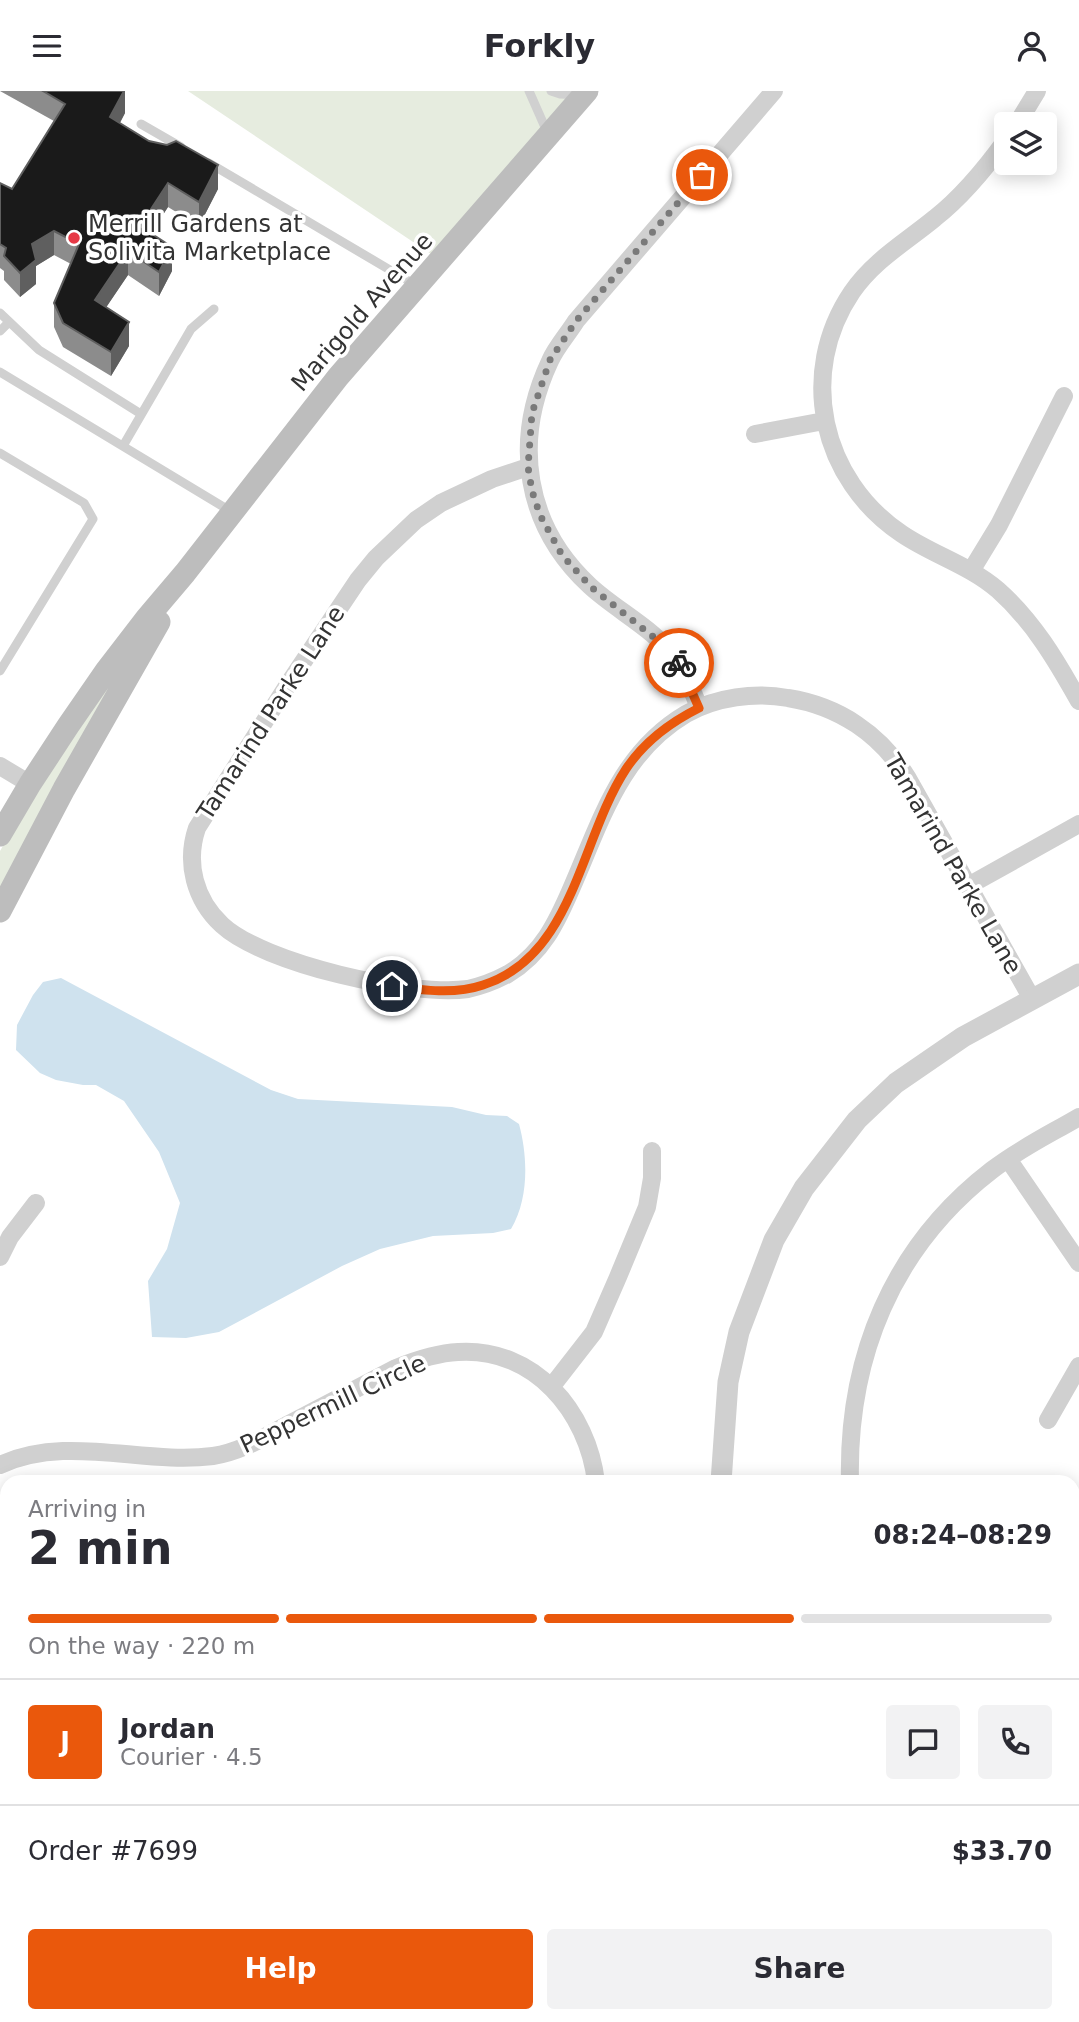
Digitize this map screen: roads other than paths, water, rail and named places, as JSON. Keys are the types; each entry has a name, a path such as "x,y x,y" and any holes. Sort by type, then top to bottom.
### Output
{"main road":[{"name":"Marigold Avenue","path":"0,835 30,784 106,671 338,377 585,93"},
{"name":"Marigold Avenue","path":"0,911 64,789 185,573"}],"street":[{"path":"699,708 682,667 666,647 591,587 562,555 540,515 532,491 528,467 532,413 550,360 576,321 774,91"},
{"path":"1024,112 1037,91"},
{"path":"994,155 960,196 930,223 884,257 865,274 850,294 829,341 823,388 824,421 829,439 847,477 872,509 902,534 971,571 999,591 1032,626 1079,701"},
{"path":"971,571 999,524 1064,396"},
{"path":"755,434 824,421"},
{"name":"Tamarind Parke Lane","path":"528,467 483,482 441,503 393,540 358,580 197,828 192,849 193,872 206,907 224,927 274,953 329,971 392,986 449,990 482,985 523,964 545,941 561,914 611,797 627,767 656,735 699,708 751,696 778,696 822,706 861,726 898,762 1032,999"},
{"path":"0,767 30,784"},
{"path":"968,886 1079,824"},
{"path":"721,1475 725,1402 737,1340 767,1256 791,1206 842,1137 875,1101 943,1049 1079,974"},
{"path":"850,1475 851,1427 858,1382 870,1337 885,1301 904,1267 943,1216 976,1183 1008,1159 1079,1117"},
{"path":"551,1386 594,1332 618,1277 647,1207 652,1178 652,1151"},
{"path":"1008,1159 1079,1263"},
{"path":"0,1257 10,1237 36,1203"},
{"name":"Peppermill Circle","path":"0,1465 24,1456 59,1451 181,1457 221,1455 248,1445 396,1368 438,1355 460,1352 502,1358 538,1375 551,1386 566,1401 588,1441 595,1475"},
{"path":"1048,1420 1079,1366"}],"lane":[{"path":"529,91 549,136"},
{"path":"551,91 560,95 585,93"},
{"path":"141,124 187,151"},
{"path":"199,157 418,286"},
{"path":"123,446 191,329 215,309"},
{"path":"0,313 38,350 141,414"},
{"path":"0,331 9,322"},
{"path":"0,372 232,512"},
{"path":"0,453 84,503 93,519 0,671"}],"water":[{"path":"61,978 271,1090 298,1099 452,1107 486,1115 507,1116 519,1124 525,1164 521,1205 511,1229 493,1233 433,1236 380,1249 342,1266 219,1332 186,1338 152,1337 148,1281 167,1249 180,1203 159,1152 124,1101 96,1085 56,1080 40,1073 16,1050 17,1025 33,995 43,982"}],"place":[{"name":"Merrill Gardens at Solivita Marketplace","path":"74,238"}]}
